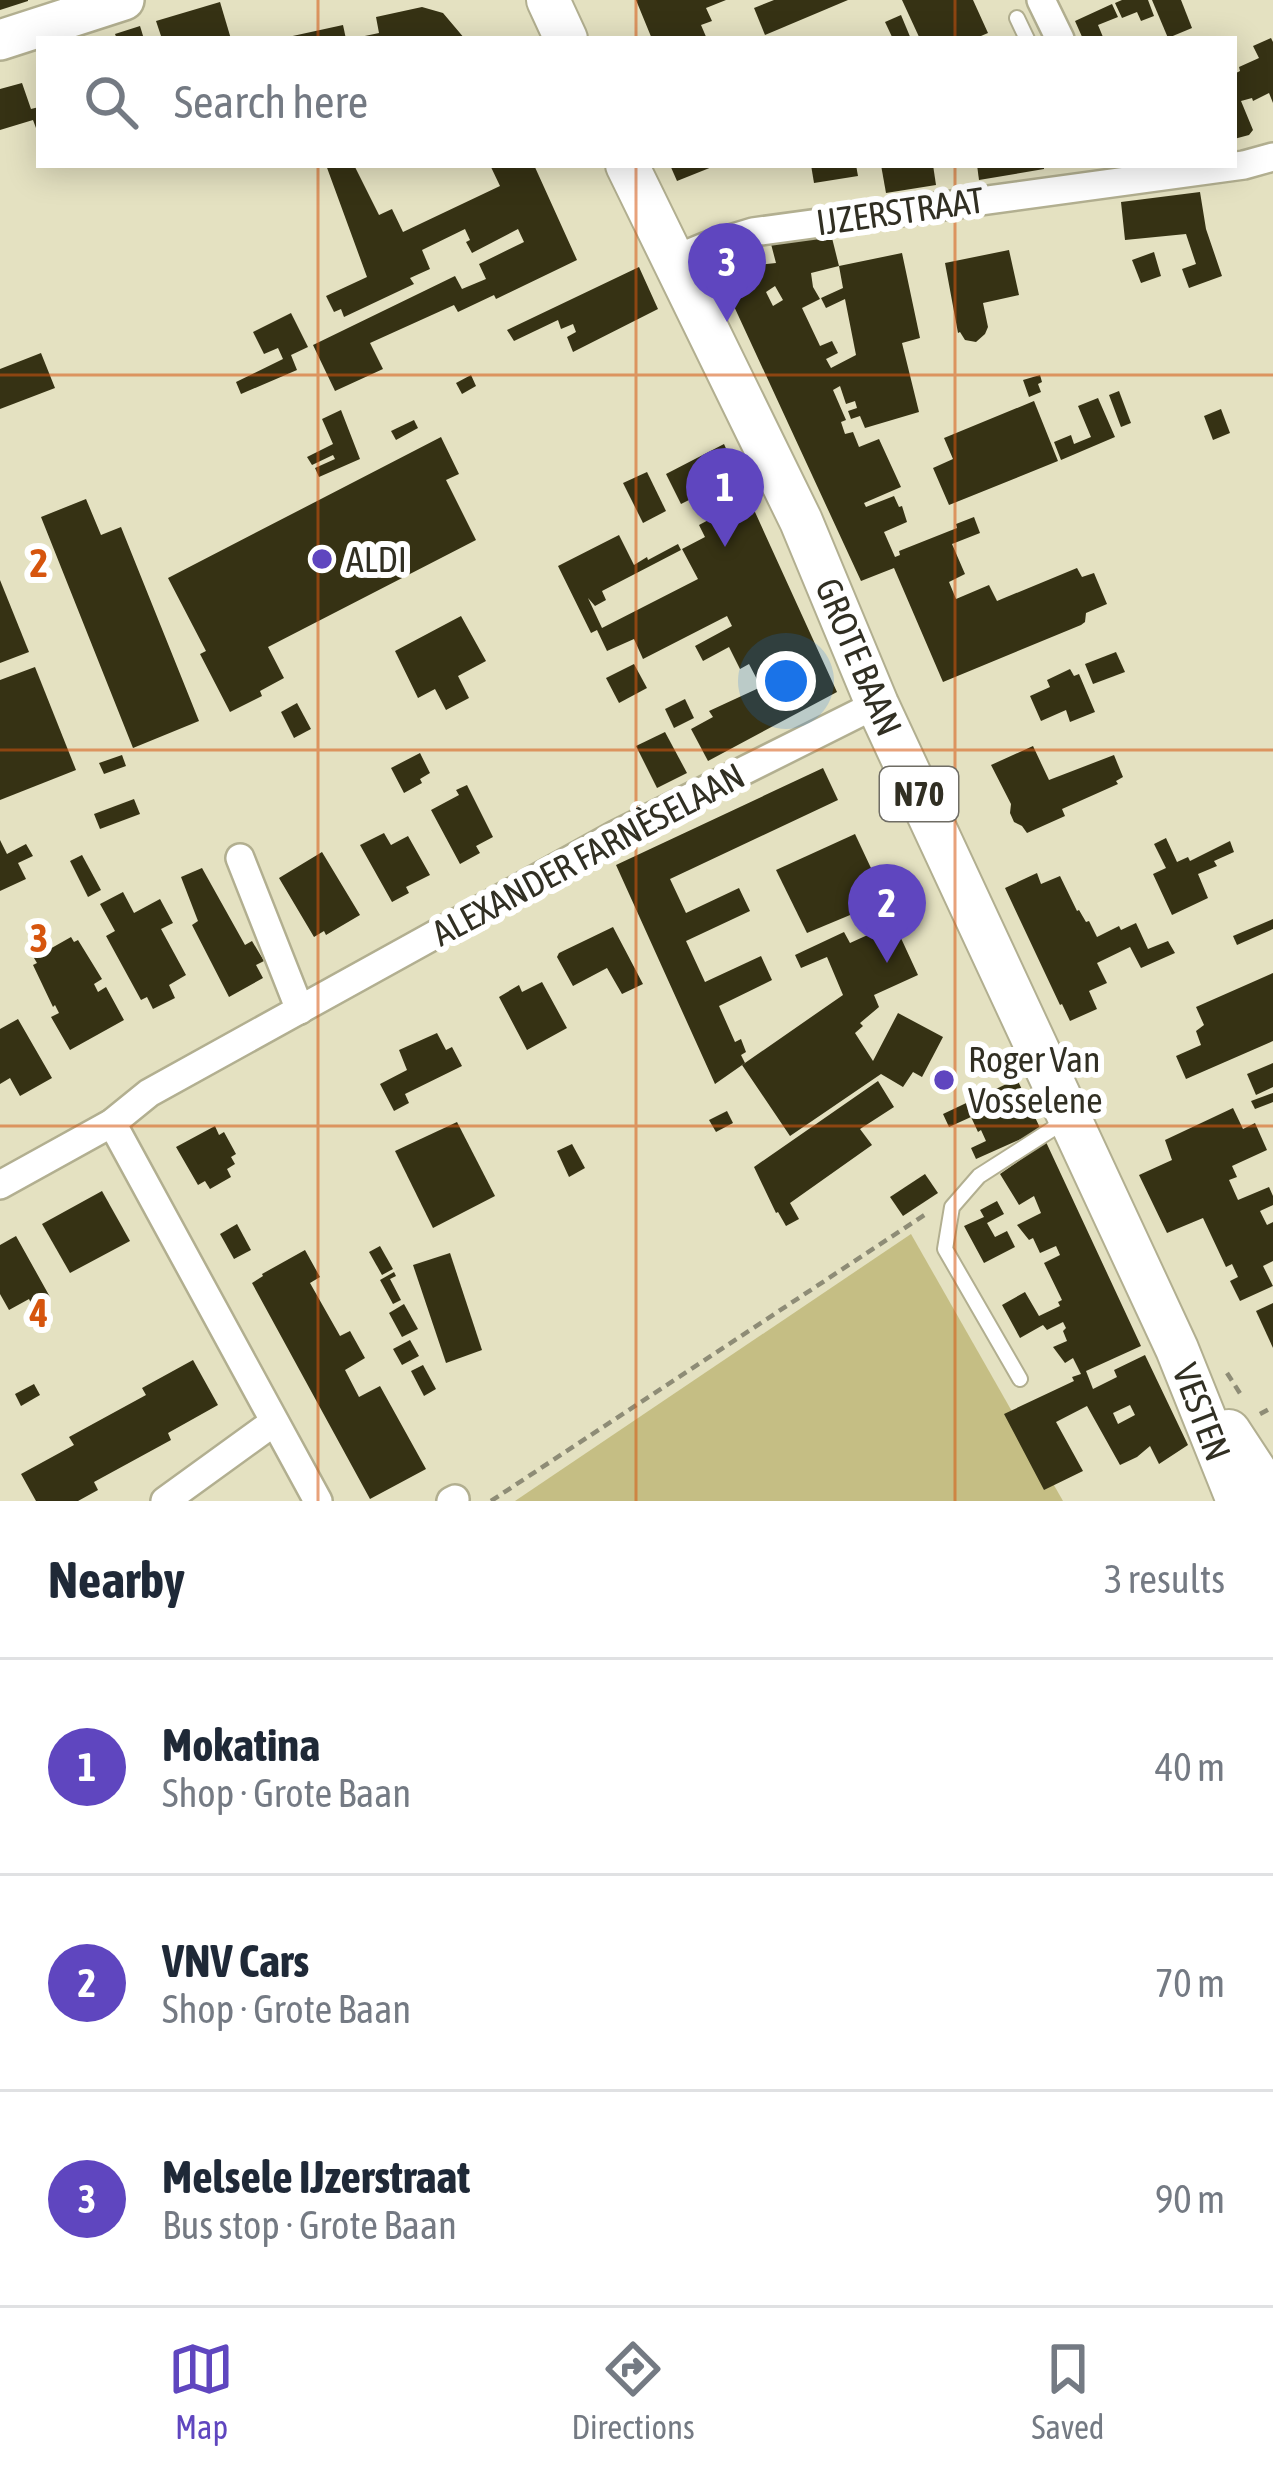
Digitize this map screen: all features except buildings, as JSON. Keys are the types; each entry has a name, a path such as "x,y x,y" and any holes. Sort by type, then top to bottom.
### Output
{"main road":[{"path":"0,40 124,0"},
{"path":"548,0 565,36"},
{"name":"GROTE BAAN","path":"628,168 790,500 877,704 1177,1348"},
{"name":"VESTEN","path":"1177,1348 1273,1498"},
{"name":"VESTEN","path":"1177,1348 1238,1501"}],"street":[{"path":"1041,0 1059,36"},
{"name":"IJZERSTRAAT","path":"1237,165 1273,157"},
{"name":"IJZERSTRAAT","path":"673,260 753,232 1086,175 1197,168"},
{"name":"ALEXANDER FARNÈSELAAN","path":"0,1185 112,1124 149,1094 617,834 877,704"},
{"path":"240,858 300,1010"},
{"path":"112,1124 318,1501"},
{"path":"165,1501 274,1422"}],"lane":[{"path":"1017,18 1026,36"},
{"path":"1019,1379 945,1249 952,1208 980,1176 1069,1118"}],"path":[{"path":"491,1501 970,1187"},
{"path":"1255,1416 1273,1407"}],"shaded area":[{"path":"911,1234 1063,1501 515,1501"}],"place":[{"name":"Melsele IJzerstraat","path":"727,322"},
{"name":"Mokatina","path":"725,547"},
{"name":"ALDI","path":"322,559"},
{"name":"VNV Cars","path":"887,963"},
{"name":"Roger Van Vosselene","path":"944,1080"}]}
